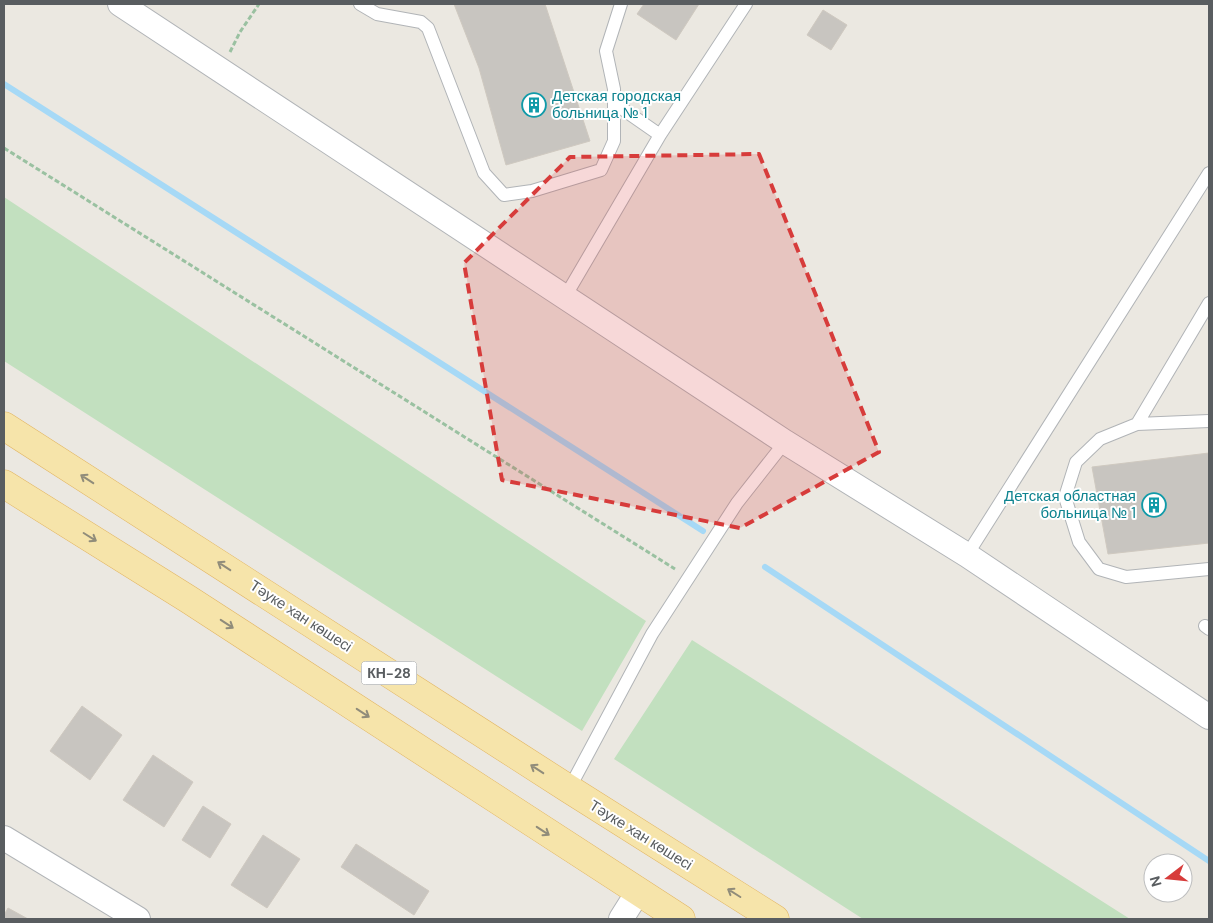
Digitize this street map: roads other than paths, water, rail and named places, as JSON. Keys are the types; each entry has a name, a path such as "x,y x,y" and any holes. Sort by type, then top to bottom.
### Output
{"main road":[{"name":"Тәуке хан көшесі","path":"4,426 775,919"},
{"path":"4,484 188,599 681,919"}],"street":[{"path":"120,4 784,442 967,555 1209,717"},
{"path":"4,838 138,919"},
{"path":"621,919 638,892"}],"lane":[{"path":"360,4 377,14 421,22 428,28 484,173 504,195 532,191 601,170 614,141 614,88 606,50 621,4"},
{"path":"565,297 660,135 746,4"},
{"path":"614,103 660,135"},
{"path":"967,555 1209,174"},
{"path":"1137,424 1209,303"},
{"path":"1209,421 1137,424 1100,439 1076,462 1065,497 1079,542 1099,569 1126,577 1209,569"},
{"path":"569,789 652,634 737,503 784,442"}],"waterway":[{"path":"4,84 703,531"},
{"path":"765,567 1209,861"}],"place":[{"name":"Детская городская больница № 1","path":"534,105"},
{"name":"Детская областная больница № 1","path":"1154,505"}]}
